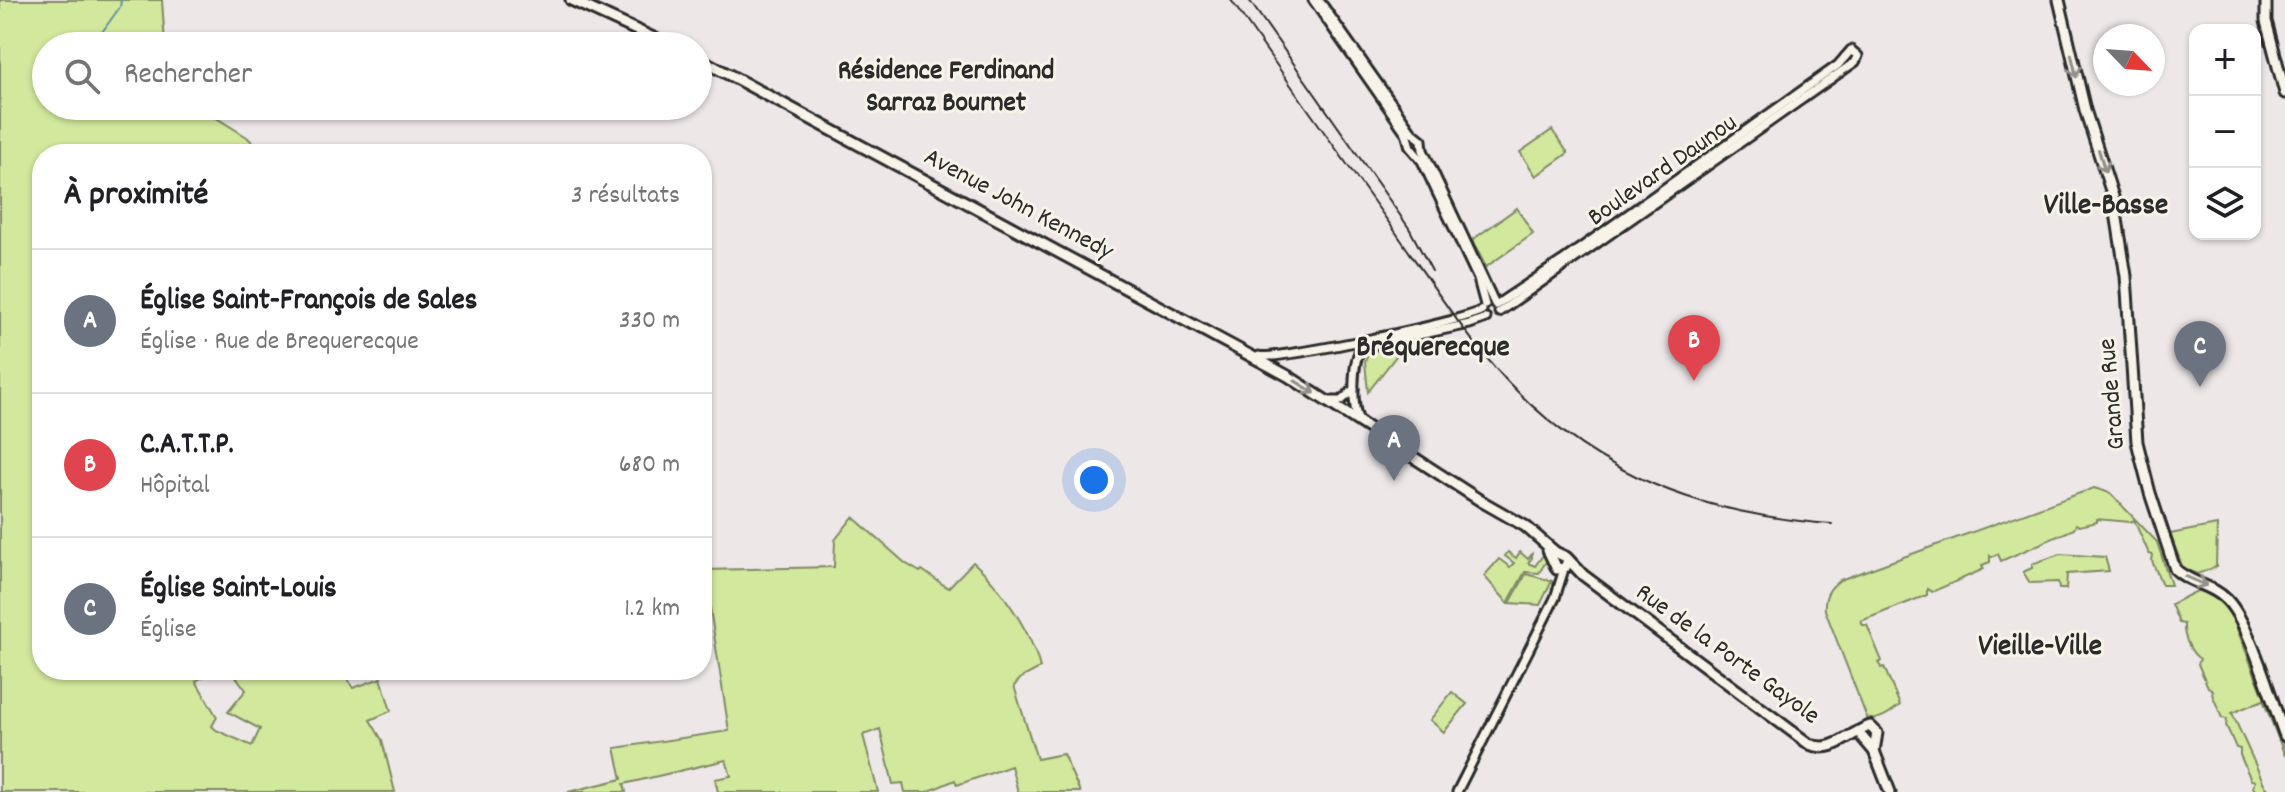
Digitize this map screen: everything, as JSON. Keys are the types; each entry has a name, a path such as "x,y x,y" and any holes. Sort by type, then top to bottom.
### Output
{"main road":[{"path":"571,0 641,32"},
{"name":"Grande Rue","path":"2059,0 2091,131 2113,195 2126,282 2135,434 2150,493 2175,569 2184,577 2220,593 2240,617 2285,736"},
{"path":"2266,0 2266,21 2285,93"},
{"name":"Avenue John Kennedy","path":"712,65 1240,349 1327,401 1481,501 1543,545 1561,563"},
{"name":"Rue de la Porte Gayole","path":"1561,563 1583,575 1809,744 1825,747 1866,739 1890,792"}],"street":[{"path":"1316,0 1413,138 1422,140 1418,148 1477,276 1484,311"},
{"name":"Boulevard Daunou","path":"1484,311 1493,319 1496,307 1848,60"},
{"path":"1413,138 1410,147 1418,148"},
{"path":"1240,349 1265,359 1445,324 1496,307 1418,148"},
{"path":"1368,428 1356,415 1357,353 1364,346 1472,323 1484,311"},
{"path":"1335,346 1352,347 1355,366"},
{"path":"1327,401 1343,400 1355,387"},
{"path":"1457,792 1550,607 1561,563"}],"green space":[{"path":"0,0 162,0 164,32 32,32 32,120 220,120 254,144 32,144 32,680 198,680 217,717 212,726 252,746 260,729 228,712 246,690 238,680 348,680 353,688 382,680 391,711 370,720 382,740 395,792 0,792"},
{"path":"1552,130 1568,153 1536,176 1520,152"},
{"path":"1517,208 1533,234 1486,267 1472,240"},
{"path":"1393,347 1396,356 1368,392 1365,362 1369,352"},
{"path":"2094,488 2110,493 2157,542 2171,585 2162,585 2152,561 2153,555 2149,554 2134,520 2097,519 2097,522 2076,524 2074,529 2001,561 1998,554 1990,555 1990,562 1982,565 1984,569 1932,592 1927,589 1927,595 1861,621 1867,625 1882,661 1879,663 1881,668 1884,667 1900,705 1880,718 1867,718 1825,610 1826,596 1833,586 1840,580"},
{"path":"853,517 905,563 920,572 922,570 948,588 973,562 994,583 1014,610 1040,668 1021,678 1014,686 1037,759 1063,754 1080,792 1018,792 1011,766 957,785 955,780 927,792 905,792 903,783 893,784 880,729 863,735 878,792 718,792 715,779 731,776 726,760 624,784 626,792 568,792 622,779 615,748 729,731 712,622 712,570 834,567 835,540"},
{"path":"2217,525 2216,567 2197,574 2183,568 2170,534"},
{"path":"1508,552 1516,558 1520,552 1528,559 1532,554 1528,563 1535,566 1544,554 1547,560 1539,573 1525,572 1508,603 1484,576 1499,559 1510,567 1514,563 1505,556"},
{"path":"2060,554 2105,557 2109,571 2067,574 2066,589 2059,589 2058,582 2030,583 2023,572 2032,568 2032,564"},
{"path":"1526,574 1552,581 1540,605 1510,603"},
{"path":"2197,591 2216,598 2231,614 2285,750 2285,756 2263,700 2232,713 2265,786 2272,792 2256,792 2253,787 2255,781 2251,780 2240,749 2236,748 2226,725 2227,719 2222,718 2213,690 2208,687 2198,664 2200,659 2190,648 2184,624 2179,623 2171,604"},
{"path":"1452,692 1467,704 1444,732 1430,720"}],"waterway":[{"path":"102,32 120,7 121,0"}],"railway":[{"path":"1231,0 1462,326 1508,382 1543,415 1579,443 1656,485 1740,511 1832,524"},
{"path":"1249,0 1409,228 1432,271"}],"place":[{"name":"C.A.T.T.P.","path":"1694,381"},
{"name":"Église Saint-Louis","path":"2200,387"},
{"name":"Église Saint-François de Sales","path":"1394,481"}],"district":[{"name":"Résidence Ferdinand Sarraz Bournet","path":"946,89"},
{"name":"Ville-Basse","path":"2106,207"},
{"name":"Bréquerecque","path":"1433,349"},
{"name":"Vieille-Ville","path":"2040,648"}]}
